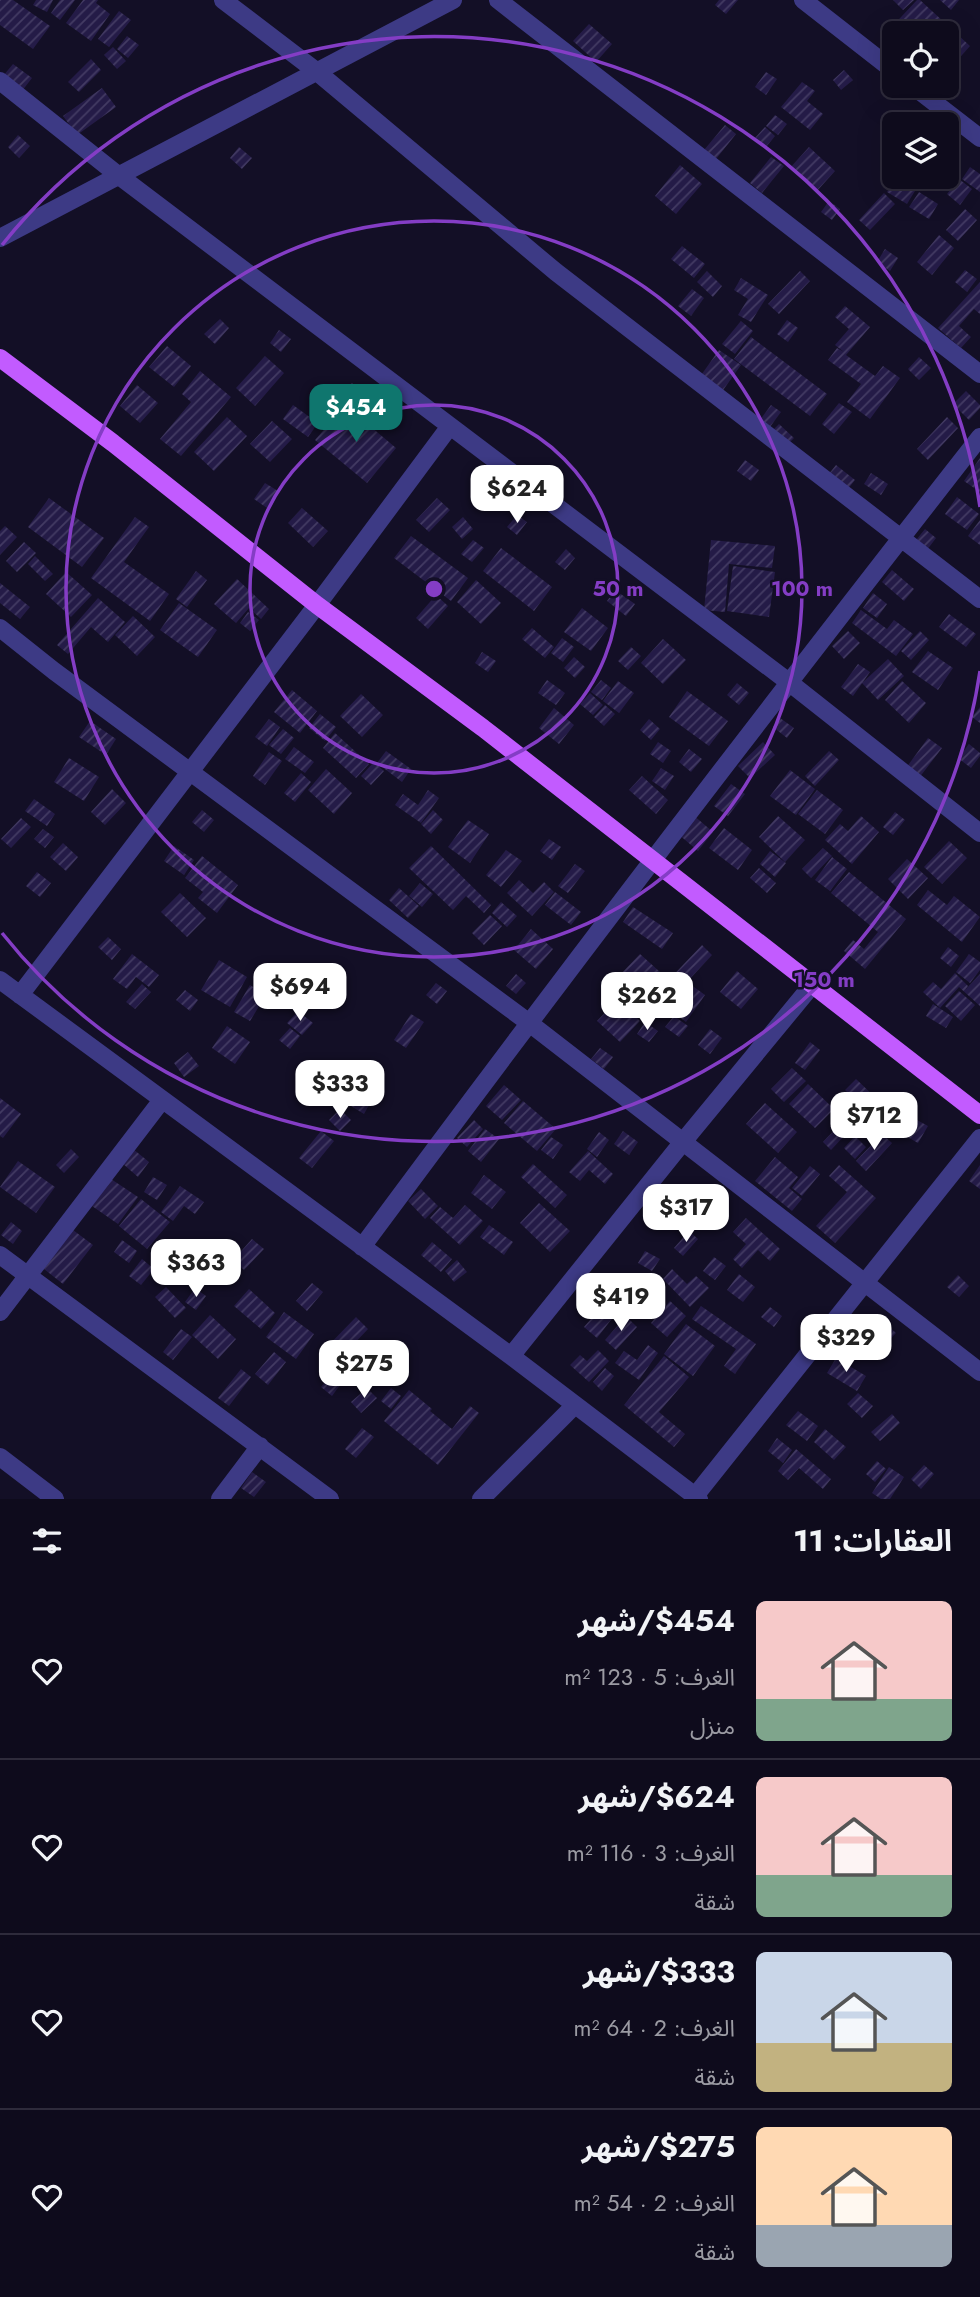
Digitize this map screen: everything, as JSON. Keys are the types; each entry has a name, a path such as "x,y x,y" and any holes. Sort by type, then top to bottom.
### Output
{"main road":[{"path":"0,358 113,443 317,605 483,728 980,1115"}],"street":[{"path":"223,0 316,71 556,272 980,599"},
{"path":"0,238 453,0"},
{"path":"498,0 980,374"},
{"path":"803,0 882,62"},
{"path":"0,81 118,175 790,683 980,833"},
{"path":"928,98 980,138"},
{"path":"20,995 450,426"},
{"path":"362,1247 528,1022 980,436"},
{"path":"0,628 528,1022 980,1372"},
{"path":"0,980 511,1356 697,1497 980,1138"},
{"path":"511,1356 813,984"},
{"path":"0,1312 162,1100"},
{"path":"0,1255 330,1499"},
{"path":"481,1499 574,1406"},
{"path":"220,1499 260,1447"},
{"path":"0,1457 55,1499"}],"building":[{"path":"0,0 13,0 50,26 33,49 0,25"},
{"path":"36,0 53,0 47,12 33,5"},
{"path":"60,0 75,0 60,20 51,13"},
{"path":"83,0 98,0 96,3 110,14 91,41 66,23"},
{"path":"719,0 738,0 726,14 715,5"},
{"path":"893,0 914,0 903,10"},
{"path":"920,0 943,21 897,21"},
{"path":"940,0 959,0 951,10"},
{"path":"119,11 131,20 109,47 98,39"},
{"path":"589,24 612,44 596,62 573,41"},
{"path":"127,36 139,45 128,58 117,49"},
{"path":"959,36 970,46 961,56 959,54"},
{"path":"113,47 126,61 117,69 104,55"},
{"path":"91,59 101,70 79,92 68,82"},
{"path":"13,64 32,78 22,91 3,76"},
{"path":"844,70 853,80 841,90 833,80"},
{"path":"766,72 777,79 766,95 755,87"},
{"path":"802,82 815,91 807,101 823,114 810,130 781,107"},
{"path":"102,88 116,107 77,135 63,116"},
{"path":"775,115 787,124 778,135 766,126"},
{"path":"725,125 736,134 716,159 704,150"},
{"path":"765,127 775,136 766,147 755,138"},
{"path":"18,135 30,146 19,158 8,147"},
{"path":"239,147 252,158 242,169 230,158"},
{"path":"809,147 835,171 816,192 790,168"},
{"path":"771,157 784,166 762,193 750,183"},
{"path":"680,165 702,184 676,214 655,196"},
{"path":"970,167 980,174 980,192 962,179"},
{"path":"959,179 972,189 960,205 947,194 951,189 959,189"},
{"path":"889,189 916,189 907,204 887,192"},
{"path":"919,192 938,204 929,219 909,207"},
{"path":"884,193 895,204 870,230 859,220"},
{"path":"829,201 840,209 832,220 821,212"},
{"path":"965,209 977,220 958,241 946,230"},
{"path":"939,235 954,248 932,275 917,262"},
{"path":"682,246 705,264 694,278 671,259"},
{"path":"885,249 898,258 890,271 877,262"},
{"path":"965,270 977,279 967,292 955,282"},
{"path":"707,271 722,286 713,297 697,282"},
{"path":"800,271 810,281 779,314 768,304"},
{"path":"741,278 768,295 751,322 738,315 748,299 734,290"},
{"path":"980,282 980,314 974,309 959,326 971,337 961,348 938,328"},
{"path":"692,289 704,298 691,316 678,306"},
{"path":"845,306 870,327 846,355 875,376 883,366 900,378 870,419 847,402 861,384 828,360 837,348 844,352 835,345 849,329 835,317"},
{"path":"220,319 229,328 215,344 204,334"},
{"path":"787,320 798,328 788,342 777,334"},
{"path":"741,321 753,331 735,354 722,344"},
{"path":"279,330 291,339 281,352 270,343"},
{"path":"751,337 827,394 810,416 734,359"},
{"path":"167,346 191,366 174,387 149,367"},
{"path":"719,350 741,365 721,393 699,378"},
{"path":"265,356 284,373 255,406 236,388"},
{"path":"919,357 931,368 919,380 908,369"},
{"path":"200,371 231,397 181,456 160,439 191,402 182,394"},
{"path":"352,383 368,398 358,409 341,395"},
{"path":"137,385 158,403 140,423 120,406"},
{"path":"966,391 980,405 969,420 953,404"},
{"path":"839,403 852,412 834,434 822,424"},
{"path":"293,405 318,423 308,437 283,419"},
{"path":"345,405 396,448 367,483 315,440"},
{"path":"771,405 781,412 767,431 757,424"},
{"path":"227,417 247,436 214,471 194,452"},
{"path":"947,417 958,428 928,460 917,449"},
{"path":"272,421 292,439 270,462 250,444"},
{"path":"779,424 794,438 787,445 772,431"},
{"path":"980,458 980,492 964,481"},
{"path":"745,460 759,470 751,481 737,471"},
{"path":"836,465 855,480 847,490 828,475"},
{"path":"871,473 888,484 881,495 864,484"},
{"path":"265,483 278,491 267,508 254,499"},
{"path":"957,497 979,514 967,530 945,514"},
{"path":"49,498 104,538 82,567 28,527"},
{"path":"437,498 450,510 429,532 416,520"},
{"path":"302,508 328,531 313,547 288,523"},
{"path":"517,515 527,522 517,535 507,527"},
{"path":"135,517 149,527 124,562 169,594 150,621 91,578"},
{"path":"463,517 473,529 462,539 452,527"},
{"path":"980,520 980,545 968,536"},
{"path":"5,526 17,537 0,555 0,531"},
{"path":"925,529 936,538 927,550 916,540"},
{"path":"411,536 468,578 451,601 394,558"},
{"path":"473,540 484,548 472,562 461,554"},
{"path":"711,540 775,546 772,568 729,564 725,612 704,610"},
{"path":"24,542 36,553 17,572 6,561"},
{"path":"501,548 552,587 534,611 483,571"},
{"path":"566,549 575,558 565,570 555,562"},
{"path":"35,556 53,574 45,581 28,564"},
{"path":"733,566 775,572 769,617 727,611"},
{"path":"892,570 914,589 904,601 882,582"},
{"path":"196,571 207,580 187,607 176,599"},
{"path":"66,572 92,595 71,617 46,594"},
{"path":"237,579 269,609 261,619 249,608 236,623 214,604"},
{"path":"476,580 501,603 481,624 457,602"},
{"path":"0,583 30,607 20,619 0,603"},
{"path":"615,590 635,604 626,616 607,601"},
{"path":"873,593 887,604 877,618 863,608"},
{"path":"436,595 448,606 428,629 416,618"},
{"path":"98,598 125,622 108,642 91,627 68,654 57,645"},
{"path":"179,603 217,630 198,657 160,630"},
{"path":"582,608 608,628 591,651 564,632"},
{"path":"861,610 887,629 894,620 913,634 896,656 852,623"},
{"path":"248,612 259,620 250,631 240,623"},
{"path":"949,614 976,634 966,647 939,627"},
{"path":"133,616 155,637 137,656 115,635"},
{"path":"532,628 554,647 545,658 522,639"},
{"path":"848,631 860,643 844,659 832,646"},
{"path":"920,631 929,640 911,660 901,651"},
{"path":"562,638 574,647 563,662 551,653"},
{"path":"663,639 686,660 663,684 641,663"},
{"path":"631,647 641,656 628,670 618,661"},
{"path":"928,651 953,668 938,690 912,672"},
{"path":"482,652 496,661 488,672 475,663"},
{"path":"574,657 585,667 575,678 564,668"},
{"path":"888,659 904,676 878,700 862,683"},
{"path":"858,664 870,672 853,696 841,687"},
{"path":"547,680 565,693 556,705 538,693"},
{"path":"601,680 611,688 602,700 591,692"},
{"path":"618,681 634,693 619,713 603,701"},
{"path":"902,681 926,703 909,723 885,700"},
{"path":"737,683 749,693 739,705 727,695"},
{"path":"292,690 317,711 300,733 274,712"},
{"path":"687,691 728,721 709,746 669,717"},
{"path":"590,693 603,705 593,715 580,704"},
{"path":"361,694 383,715 362,737 340,716"},
{"path":"605,705 615,714 604,726 594,717"},
{"path":"980,707 980,723 972,717"},
{"path":"554,708 574,725 559,744 539,728"},
{"path":"320,714 336,727 325,741 309,728"},
{"path":"780,718 794,728 787,738 773,727"},
{"path":"269,719 280,727 267,746 255,737"},
{"path":"649,719 660,729 651,740 640,730"},
{"path":"90,721 116,739 106,755 79,737"},
{"path":"283,729 294,738 281,754 269,745"},
{"path":"335,733 369,764 356,778 323,748"},
{"path":"928,738 942,748 919,778 906,768"},
{"path":"658,742 671,751 663,763 650,754"},
{"path":"763,742 775,755 750,778 738,766"},
{"path":"969,744 980,753 971,768 958,758"},
{"path":"294,747 314,762 305,773 285,759"},
{"path":"689,749 702,759 691,772 679,762"},
{"path":"386,751 411,769 402,782 377,763"},
{"path":"829,751 839,760 815,786 805,776"},
{"path":"269,752 282,761 265,785 253,776"},
{"path":"69,758 99,777 84,801 54,782"},
{"path":"374,762 384,771 371,785 361,776"},
{"path":"661,768 674,776 665,790 652,781"},
{"path":"326,769 352,793 334,814 308,790"},
{"path":"790,770 815,789 796,815 770,796"},
{"path":"301,773 311,782 295,802 284,793"},
{"path":"642,776 668,800 656,814 629,790"},
{"path":"731,784 745,794 728,816 714,806"},
{"path":"112,789 126,803 105,825 91,812"},
{"path":"428,790 439,798 421,823 395,805 403,794 418,805"},
{"path":"817,790 843,810 825,834 798,814"},
{"path":"34,799 55,814 47,826 25,811"},
{"path":"202,810 214,820 204,832 192,822"},
{"path":"433,810 443,820 431,834 421,824"},
{"path":"895,812 905,820 893,835 883,827"},
{"path":"692,814 713,832 698,851 677,833"},
{"path":"778,816 805,840 785,862 759,837"},
{"path":"861,816 879,832 852,864 825,840 840,824 848,831"},
{"path":"21,818 31,827 11,848 1,839"},
{"path":"468,820 489,834 470,863 448,847"},
{"path":"724,828 752,850 738,870 709,848"},
{"path":"43,829 54,837 45,848 34,839"},
{"path":"549,839 561,847 552,860 540,851"},
{"path":"949,841 967,858 942,884 924,867"},
{"path":"63,843 78,857 66,871 50,857"},
{"path":"174,846 194,860 184,875 164,861"},
{"path":"431,846 491,905 484,913 466,896 453,910 409,868"},
{"path":"823,848 832,856 811,878 802,869"},
{"path":"506,850 522,861 501,887 486,875"},
{"path":"770,851 786,863 775,877 760,864"},
{"path":"202,856 238,885 217,913 198,898 203,892 185,878"},
{"path":"832,857 847,869 830,891 815,880"},
{"path":"907,859 928,878 908,899 888,879"},
{"path":"575,864 585,871 568,893 558,886"},
{"path":"759,868 776,883 767,893 750,878"},
{"path":"37,872 51,883 40,897 26,886"},
{"path":"849,872 906,919 865,969 844,951 853,940 864,949 878,932 831,893"},
{"path":"519,880 533,893 544,882 554,892 532,916 507,893"},
{"path":"420,883 433,894 422,907 409,896"},
{"path":"399,888 419,906 408,918 389,900"},
{"path":"928,890 947,905 954,896 980,917 962,942 917,905"},
{"path":"555,892 581,912 571,925 545,905"},
{"path":"180,893 206,918 187,937 161,912"},
{"path":"501,902 517,916 507,927 492,913"},
{"path":"633,907 673,933 662,949 623,922"},
{"path":"490,915 502,926 484,945 472,933"},
{"path":"531,929 553,949 536,969 514,950"},
{"path":"108,937 121,949 112,960 98,947"},
{"path":"702,945 712,955 674,996 663,986"},
{"path":"948,947 959,956 951,967 940,958"},
{"path":"132,954 159,975 149,987 136,977 127,989 113,979"},
{"path":"640,954 660,972 637,998 616,979"},
{"path":"969,954 980,962 980,970 970,983 956,972"},
{"path":"219,960 247,977 230,1007 201,990"},
{"path":"737,971 758,989 741,1009 720,992"},
{"path":"955,973 968,986 966,989 980,974 980,1006 959,987 940,1008 923,992 933,982 941,989"},
{"path":"516,974 526,983 516,994 506,986"},
{"path":"436,983 447,991 437,1004 426,995"},
{"path":"142,984 151,992 135,1009 126,1002"},
{"path":"250,985 266,995 250,1021 234,1012"},
{"path":"694,987 705,995 686,1022 675,1014"},
{"path":"185,990 198,1000 190,1011 176,1000"},
{"path":"959,991 975,1005 961,1021 945,1006"},
{"path":"618,999 640,1021 620,1042 597,1021"},
{"path":"933,1004 953,1017 946,1028 926,1016"},
{"path":"298,1011 313,1023 302,1035 287,1023"},
{"path":"411,1014 424,1022 406,1048 394,1040"},
{"path":"674,1016 688,1026 679,1037 665,1027"},
{"path":"645,1022 658,1031 649,1042 637,1034"},
{"path":"227,1026 250,1042 235,1064 212,1048"},
{"path":"290,1028 300,1036 290,1049 279,1040"},
{"path":"710,1029 722,1038 710,1054 698,1045"},
{"path":"810,1042 820,1050 805,1070 795,1063"},
{"path":"600,1048 613,1057 604,1069 591,1059"},
{"path":"188,1052 199,1066 184,1077 174,1063"},
{"path":"792,1068 806,1081 784,1102 771,1089"},
{"path":"337,1077 373,1098 364,1114 328,1092"},
{"path":"856,1079 878,1100 831,1150 823,1142 859,1104 845,1090"},
{"path":"808,1084 834,1109 815,1128 789,1104"},
{"path":"504,1085 521,1100 502,1120 486,1106"},
{"path":"0,1098 21,1114 3,1138 0,1136"},
{"path":"523,1101 556,1129 537,1151 504,1123"},
{"path":"765,1103 797,1132 778,1153 746,1124"},
{"path":"340,1109 351,1120 340,1131 329,1120"},
{"path":"904,1113 928,1126 918,1143 895,1130"},
{"path":"474,1120 483,1129 467,1147 457,1138"},
{"path":"485,1129 499,1139 481,1162 468,1151"},
{"path":"321,1131 334,1141 312,1168 299,1158"},
{"path":"623,1131 638,1142 629,1155 614,1144"},
{"path":"599,1132 609,1140 597,1157 587,1149"},
{"path":"882,1134 892,1143 866,1171 856,1161"},
{"path":"855,1136 866,1147 855,1159 844,1148"},
{"path":"551,1137 563,1145 553,1159 541,1150"},
{"path":"71,1149 79,1157 64,1173 56,1165"},
{"path":"133,1149 149,1162 138,1177 122,1163"},
{"path":"588,1151 613,1174 605,1184 589,1170 580,1181 569,1172"},
{"path":"775,1157 798,1177 789,1188 802,1199 792,1211 755,1181"},
{"path":"18,1161 55,1187 36,1213 0,1187"},
{"path":"533,1164 567,1195 555,1208 521,1177"},
{"path":"839,1165 876,1198 835,1243 816,1226 847,1192 829,1176"},
{"path":"980,1165 980,1189 969,1181"},
{"path":"810,1166 820,1174 802,1196 792,1188"},
{"path":"484,1175 506,1192 492,1209 471,1193"},
{"path":"153,1177 167,1185 157,1200 144,1192"},
{"path":"111,1179 138,1197 118,1224 92,1206"},
{"path":"180,1186 204,1202 195,1214 184,1206 173,1221 161,1212"},
{"path":"699,1186 712,1196 702,1209 689,1200"},
{"path":"421,1189 438,1206 425,1219 408,1201"},
{"path":"141,1199 170,1222 147,1249 119,1226"},
{"path":"539,1203 570,1231 550,1252 520,1223"},
{"path":"465,1205 483,1221 460,1245 430,1218 440,1207 453,1218"},
{"path":"746,1218 780,1249 770,1261 758,1250 742,1268 733,1259 746,1244 733,1232"},
{"path":"11,1222 22,1231 13,1244 1,1235"},
{"path":"489,1225 513,1242 504,1255 480,1237"},
{"path":"73,1230 93,1245 63,1284 44,1269"},
{"path":"689,1231 698,1239 683,1256 674,1248"},
{"path":"252,1239 264,1249 244,1270 233,1260"},
{"path":"122,1240 137,1251 129,1263 114,1252"},
{"path":"432,1242 452,1259 441,1272 421,1255"},
{"path":"645,1251 660,1259 652,1271 638,1263"},
{"path":"714,1257 726,1266 715,1280 703,1271"},
{"path":"142,1259 154,1269 141,1285 129,1276"},
{"path":"457,1260 467,1272 454,1282 445,1271"},
{"path":"672,1269 687,1284 696,1276 709,1288 690,1307 663,1279"},
{"path":"739,1274 755,1287 743,1302 727,1290"},
{"path":"958,1275 969,1286 959,1297 947,1287"},
{"path":"312,1283 323,1292 307,1311 296,1301"},
{"path":"166,1287 186,1308 175,1318 155,1297"},
{"path":"195,1288 206,1296 196,1310 185,1302"},
{"path":"249,1289 275,1313 261,1329 234,1306"},
{"path":"670,1301 686,1316 667,1337 651,1323"},
{"path":"602,1306 614,1316 597,1338 584,1327"},
{"path":"701,1306 756,1344 735,1374 724,1366 736,1349 692,1319"},
{"path":"770,1307 782,1316 774,1327 761,1317"},
{"path":"284,1312 314,1334 296,1359 266,1337"},
{"path":"210,1315 236,1339 218,1359 192,1335"},
{"path":"626,1316 637,1327 616,1350 605,1340"},
{"path":"356,1317 368,1329 335,1364 322,1352"},
{"path":"885,1323 896,1333 885,1345 874,1335"},
{"path":"686,1324 715,1346 693,1376 664,1354"},
{"path":"181,1329 192,1337 173,1360 163,1352"},
{"path":"384,1340 407,1361 395,1375 371,1354"},
{"path":"648,1345 658,1353 639,1380 615,1363 624,1351 637,1360"},
{"path":"598,1350 609,1361 589,1382 570,1365 580,1355 587,1361"},
{"path":"274,1352 286,1362 268,1385 255,1374"},
{"path":"664,1356 689,1377 659,1412 685,1434 674,1447 624,1405"},
{"path":"836,1358 866,1376 857,1391 827,1373"},
{"path":"338,1365 349,1373 332,1396 321,1387"},
{"path":"605,1368 614,1376 602,1391 593,1382"},
{"path":"241,1369 251,1377 229,1406 218,1398"},
{"path":"367,1388 377,1398 361,1413 351,1402"},
{"path":"391,1388 401,1396 391,1409 381,1401"},
{"path":"409,1390 452,1429 470,1406 479,1413 438,1465 384,1421"},
{"path":"858,1393 873,1406 862,1418 847,1404"},
{"path":"798,1411 818,1426 807,1441 786,1425"},
{"path":"892,1414 900,1423 880,1441 871,1432"},
{"path":"362,1428 374,1437 356,1458 345,1449"},
{"path":"825,1429 846,1447 834,1460 814,1442"},
{"path":"777,1438 792,1450 783,1463 768,1451"},
{"path":"796,1449 831,1479 823,1489 799,1468 788,1480 778,1471"},
{"path":"877,1461 886,1469 875,1482 866,1474"},
{"path":"924,1465 934,1474 921,1489 911,1479"},
{"path":"889,1467 904,1477 890,1499 881,1499 872,1493"},
{"path":"252,1472 266,1482 254,1497 241,1488"}]}
